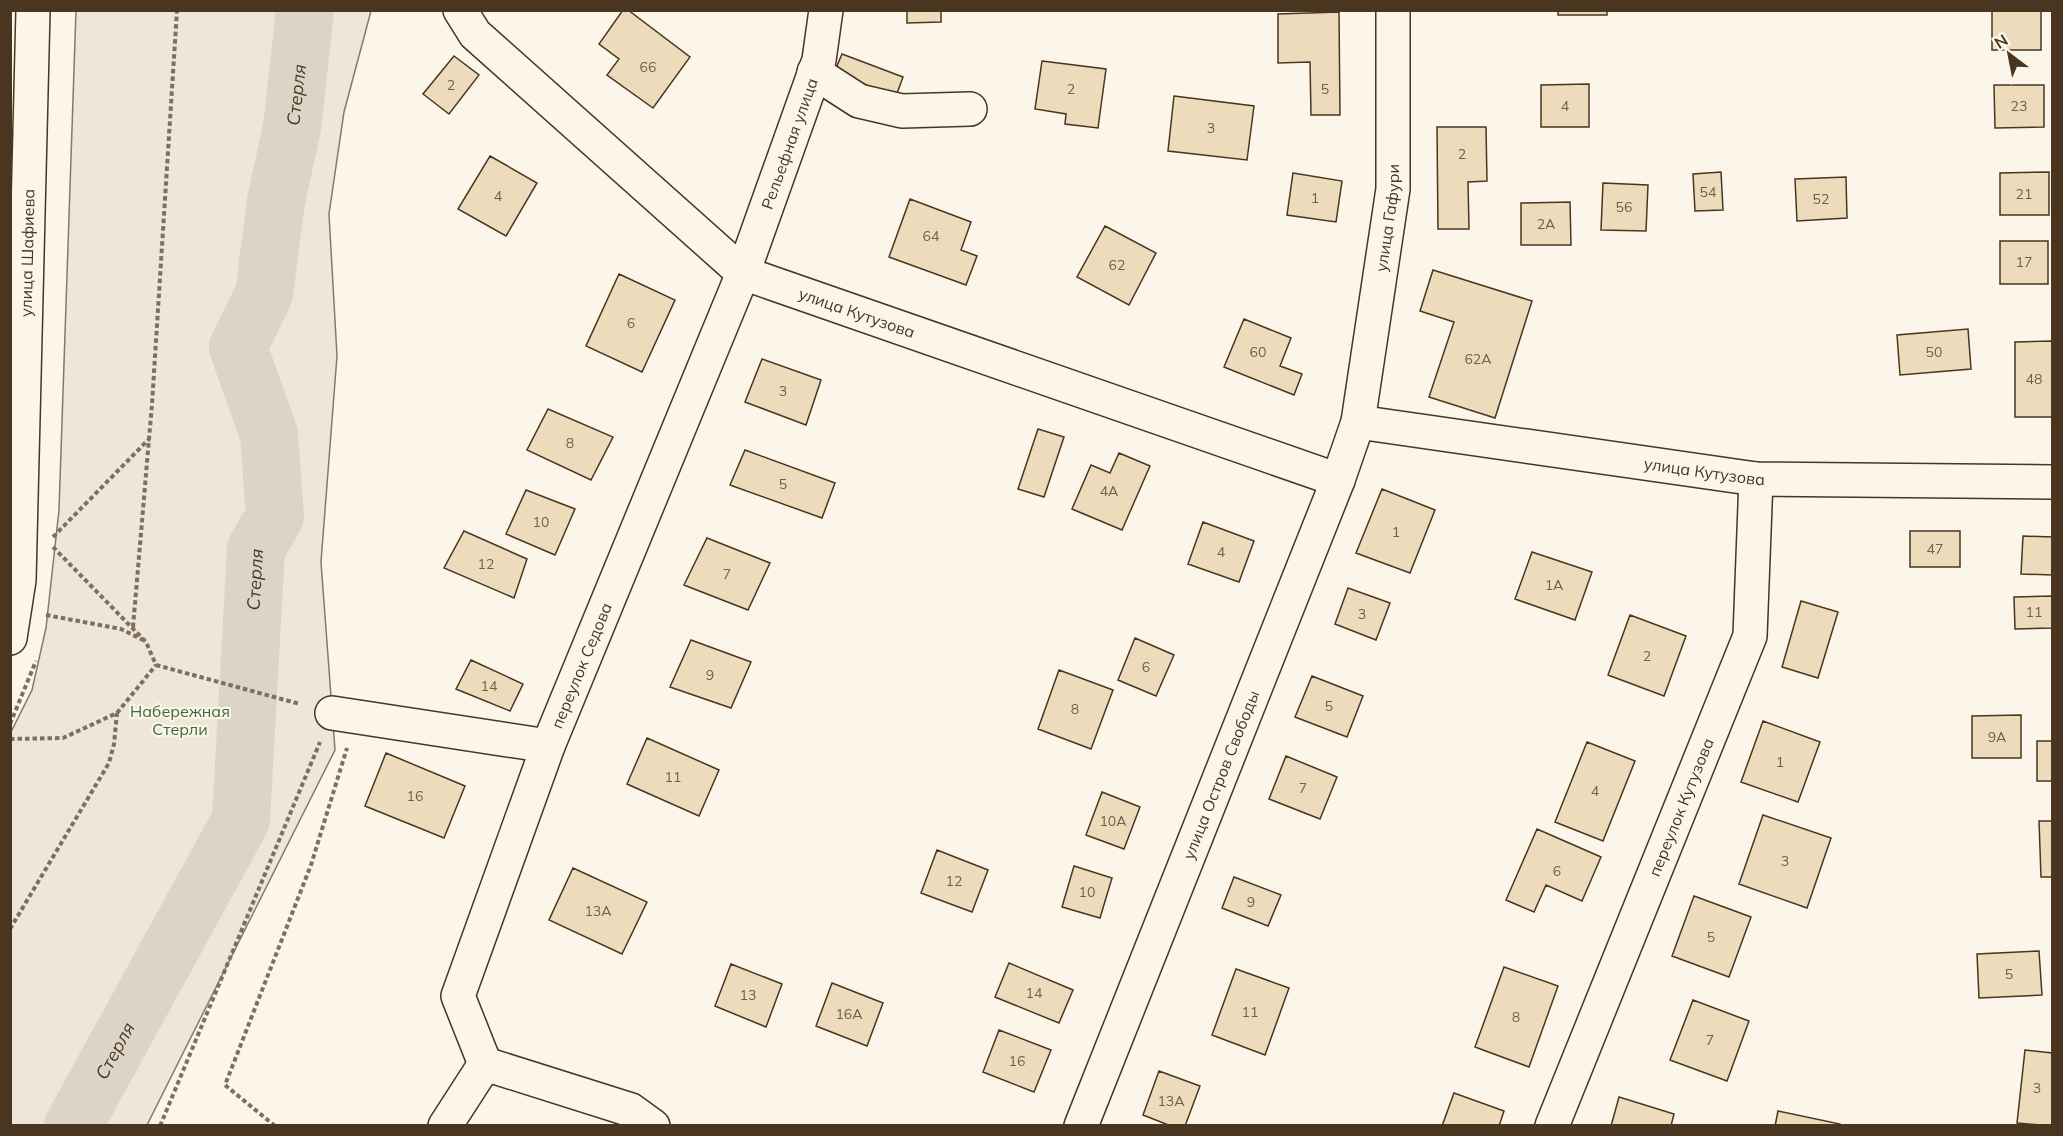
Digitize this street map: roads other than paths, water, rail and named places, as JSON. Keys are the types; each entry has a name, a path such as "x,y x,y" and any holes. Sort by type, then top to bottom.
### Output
{"street":[{"name":"улица Шафиева","path":"10,638 19,579 19,266 33,10"},
{"name":"улица Кутузова","path":"460,10 476,34 743,273 1338,480"},
{"name":"Рельефная улица","path":"743,273 819,60 826,10"},
{"name":"улица Гафури","path":"1358,422 1393,189 1393,10"},
{"path":"814,72 859,101 869,104 902,111 969,109"},
{"name":"переулок Седова","path":"484,1064 458,996 548,746 743,273"},
{"name":"улица Кутузова","path":"1358,422 1756,479 2052,482"},
{"name":"улица Остров Свободы","path":"1081,1125 1338,480 1358,422"},
{"name":"переулок Кутузова","path":"1552,1125 1750,636 1756,479"},
{"path":"344,715 548,746"},
{"path":"445,1125 484,1064 631,1110 653,1125"}],"waterway":[{"name":"Стерля","path":"73,1126 241,820 256,549 275,516 269,435 238,347 264,294 276,201 292,128 305,10"}],"park label":[{"name":"Набережная Стерли","path":"180,720"}]}
